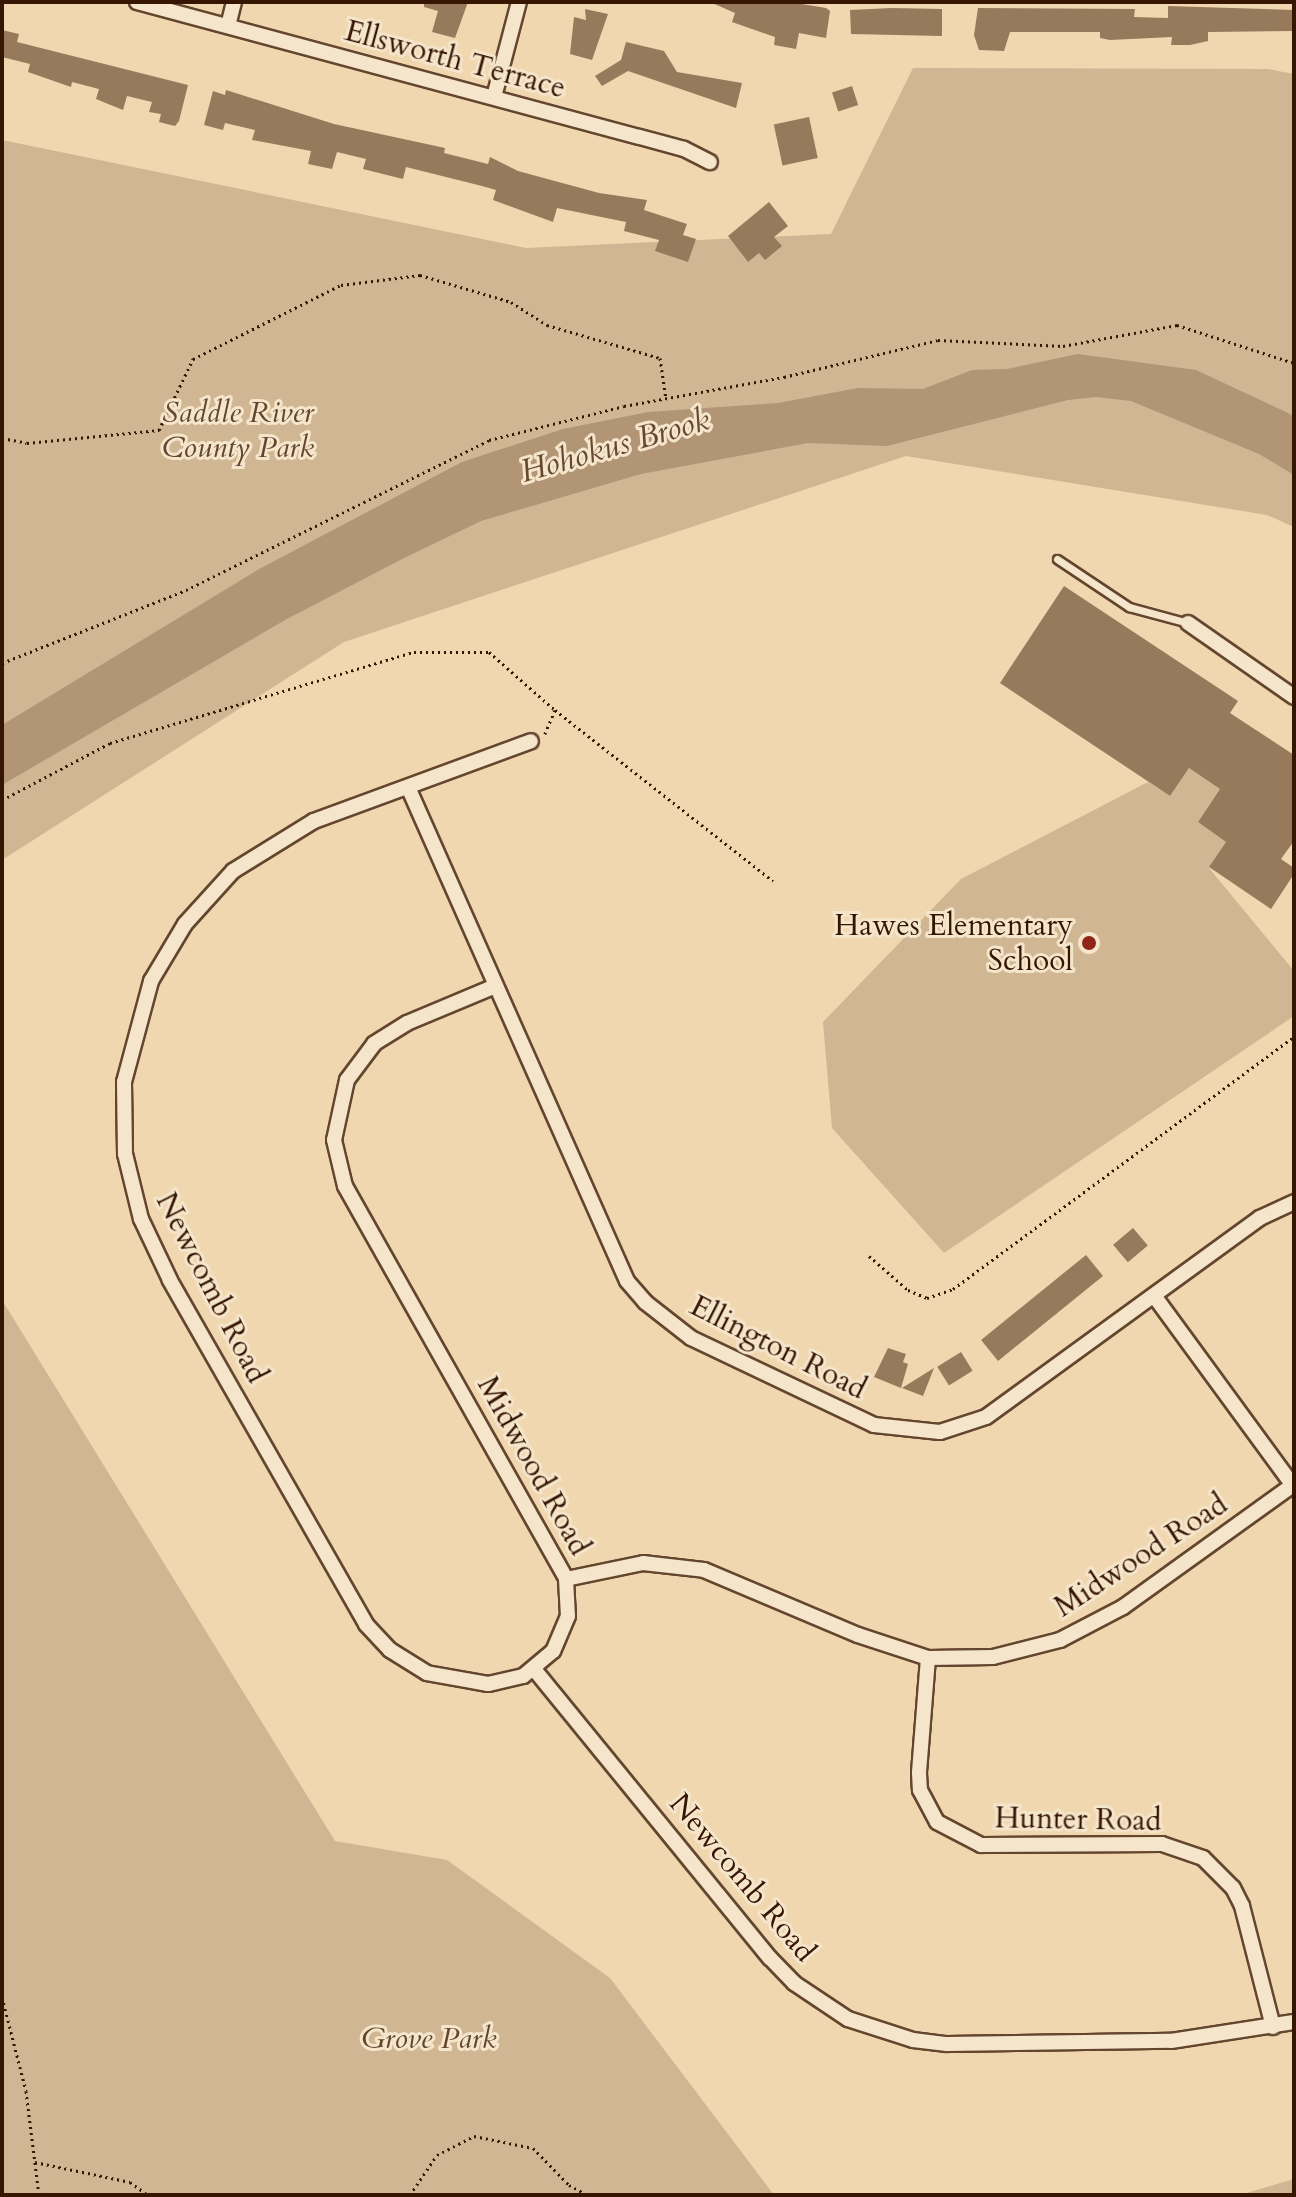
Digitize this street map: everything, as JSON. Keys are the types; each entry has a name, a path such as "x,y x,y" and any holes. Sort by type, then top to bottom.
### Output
{"street":[{"name":"Ellsworth Terrace","path":"137,2 684,149 710,162"},
{"path":"228,26 234,2"},
{"path":"494,97 519,2"},
{"path":"1188,623 1294,697"},
{"name":"Newcomb Road","path":"531,741 288,833 233,871 185,924 151,981 129,1049 125,1154 141,1219 170,1280 371,1631 408,1663 453,1681 504,1682 534,1669 770,1958 794,1983 848,2019 913,2040 947,2044 1171,2041 1294,2022"},
{"name":"Ellington Road","path":"408,787 611,1254 645,1302 691,1338 874,1425 940,1432 986,1417 1260,1218 1294,1202"},
{"name":"Midwood Road","path":"493,987 407,1023 374,1044 347,1080 334,1140 345,1186 566,1579 643,1563 704,1570 848,1631 928,1658 993,1657 1060,1640 1123,1607 1293,1486"},
{"path":"1155,1297 1293,1486"},
{"path":"534,1669 562,1635 569,1607 566,1579"},
{"name":"Hunter Road","path":"928,1658 919,1773 920,1790 937,1822 981,1845 1162,1844 1203,1858 1233,1888 1242,1906 1273,2027"}],"lane":[{"path":"1057,559 1129,607 1188,623"}],"path":[{"path":"2,438 27,443 159,430 193,359 341,285 420,275 511,302 547,325 660,358 666,399"},
{"path":"2,663 186,590 303,528 489,440 938,340 1063,346 1177,325 1294,363"},
{"path":"2,800 110,743 414,652 489,652 555,710 773,881"},
{"path":"531,741 542,743 555,710"},
{"path":"869,1256 908,1290 927,1298 953,1289 1294,1037"},
{"path":"2,1997 26,2091 39,2195"},
{"path":"410,2195 437,2155 474,2136 533,2148 569,2185 588,2195"},
{"path":"35,2162 130,2182 148,2195"}],"green space":[{"name":"Saddle River County Park","path":"913,68 1268,69 1294,74 1294,527 1267,515 906,456 344,642 2,860 2,140 526,248 831,234"},
{"path":"1189,768 1220,789 1198,822 1226,842 1209,868 1294,971 1294,1016 944,1253 832,1128 823,1022 961,879 1148,782 1170,796"},
{"name":"Grove Park","path":"2,1300 335,1841 447,1860 610,1978 774,2195 2,2195"},
{"path":"1294,2179 1294,2195 1240,2195"}],"water":[{"name":"Hohokus Brook","path":"1078,354 1196,370 1294,416 1294,475 1259,454 1131,401 1096,397 1068,400 887,446 808,443 641,474 481,521 404,558 285,620 2,785 2,725 261,568 462,462 563,429 648,412 778,403 858,388 923,389 972,370 1007,369"}],"building":[{"path":"424,2 468,2 455,38 432,32 438,11 424,7"},
{"path":"710,2 790,2 826,8 830,11 826,38 799,33 796,49 774,45 775,37 732,22 735,13"},
{"path":"1168,6 1294,10 1294,31 1208,32 1208,41 1190,45 1171,45 1172,37 1110,40 1100,38 1100,32 1010,32 1004,51 979,50 974,35 978,8 1135,9 1134,17 1168,18"},
{"path":"585,9 608,14 592,60 570,54 574,17 586,20"},
{"path":"942,9 942,36 851,34 850,10"},
{"path":"2,30 19,34 17,42 188,85 179,121 175,126 159,122 161,114 149,112 152,102 127,96 123,110 96,99 99,89 72,82 71,87 28,72 30,64 2,57"},
{"path":"626,42 664,51 677,72 742,83 736,108 628,71 602,86 595,76 621,60"},
{"path":"852,86 858,105 838,112 832,92"},
{"path":"226,90 334,124 445,148 444,153 488,164 490,157 518,171 599,193 647,200 644,210 687,224 683,235 696,239 688,262 655,251 659,240 624,231 626,222 557,208 553,222 493,200 496,190 406,167 403,179 363,169 366,159 337,152 332,169 308,164 311,151 252,140 255,130 225,123 223,130 204,125 213,91 225,95"},
{"path":"809,117 818,158 783,166 774,124"},
{"path":"769,202 788,226 774,237 782,246 765,260 759,253 748,262 728,236"},
{"path":"1064,586 1238,701 1230,713 1294,755 1294,841 1281,859 1294,868 1294,874 1271,909 1209,867 1226,842 1198,822 1220,789 1189,768 1170,796 1000,683"},
{"path":"1133,1228 1148,1246 1128,1262 1113,1245"},
{"path":"1086,1255 1103,1276 998,1361 981,1340"},
{"path":"888,1348 906,1354 903,1362 908,1364 901,1388 874,1377"},
{"path":"961,1352 973,1371 949,1385 937,1367"},
{"path":"934,1368 923,1396 902,1388"}],"place":[{"name":"Hawes Elementary School","path":"1089,943"}]}
